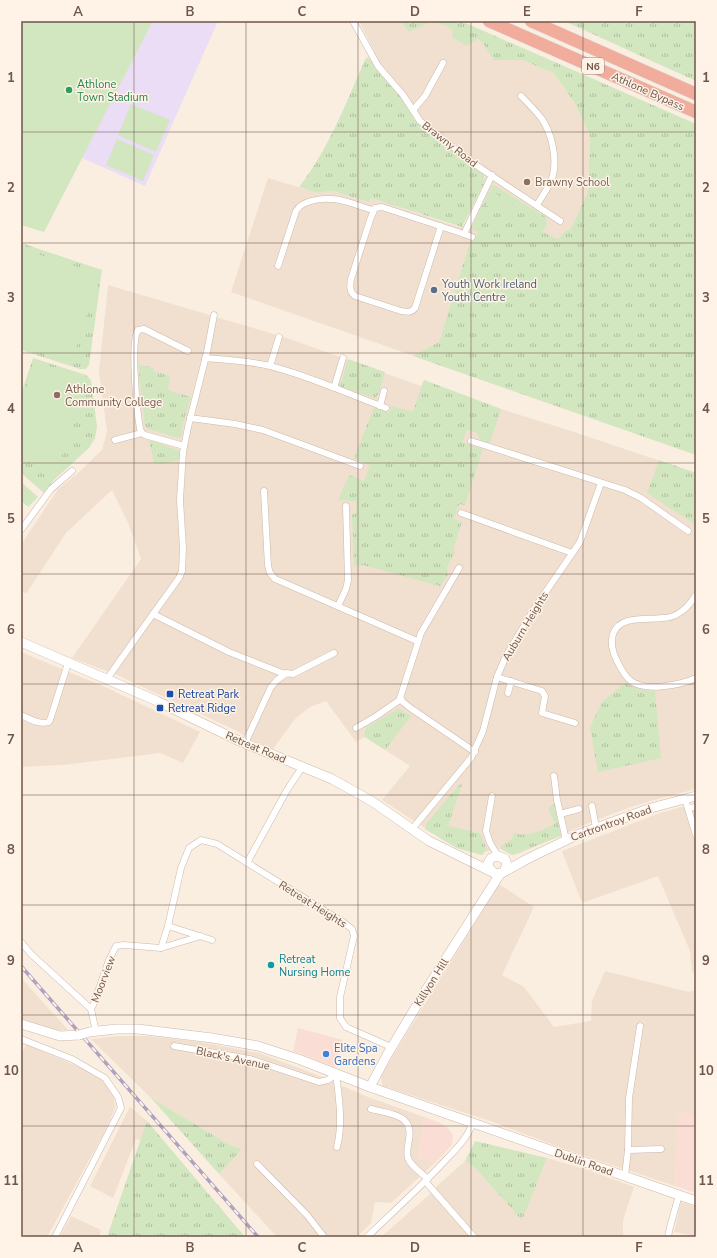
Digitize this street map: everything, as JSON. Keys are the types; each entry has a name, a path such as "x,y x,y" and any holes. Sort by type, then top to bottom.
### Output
{"highway":[{"name":"Athlone Bypass","path":"489,21 696,112"},
{"name":"Athlone Bypass","path":"531,21 696,94"}],"street":[{"name":"Brawny Road","path":"353,21 378,66 403,95 418,118 426,126 510,188 560,220"},
{"path":"413,110 426,96 443,63"},
{"path":"521,96 542,120 553,149 553,175 537,206"},
{"path":"464,234 492,175"},
{"path":"278,266 296,211 300,206 318,199 331,198 373,210 375,208 382,207 472,237"},
{"path":"373,210 350,282 351,291 355,296 409,312 415,308 441,226"},
{"path":"107,679 179,578 182,571 183,543 180,500 184,446 214,315"},
{"path":"184,446 148,436 142,433 139,426 134,343 137,331 139,329 144,329 188,351"},
{"path":"270,366 280,337"},
{"path":"205,358 256,363 270,366 383,407 384,391"},
{"path":"334,388 343,358"},
{"path":"190,418 235,424 262,430 360,466"},
{"path":"115,440 142,433"},
{"path":"470,441 634,494 688,531"},
{"path":"21,530 51,489 72,471"},
{"name":"Auburn Heights","path":"412,829 467,764 475,752 483,731 497,677 506,656 521,629 553,579 582,538 602,483"},
{"path":"264,490 268,566 270,573 275,578 418,641"},
{"path":"338,606 346,590 348,580 346,506"},
{"path":"461,513 572,553"},
{"path":"459,568 418,641 401,693 401,699 409,707 475,752"},
{"path":"696,595 686,608 670,617 632,620 622,623 613,633 612,642 613,653 619,666 630,681 650,686 673,686 696,678"},
{"path":"153,614 229,652 272,670 287,674 293,674 334,653"},
{"name":"Retreat Road","path":"21,642 36,644 68,663 157,701 245,743 303,766 360,794 440,847 470,861 481,868 497,868"},
{"path":"21,716 39,722 48,722 51,717 68,663"},
{"path":"245,743 271,687 277,680 287,674"},
{"path":"497,677 542,691 545,696 542,713 575,723"},
{"path":"508,693 511,681"},
{"path":"356,728 376,717 401,699"},
{"path":"247,863 270,820 303,766"},
{"path":"554,776 566,840"},
{"path":"492,796 486,828 497,868"},
{"name":"Cartrontroy Road","path":"497,868 529,858 566,840 651,808 696,796"},
{"path":"685,799 696,835"},
{"path":"592,806 596,828"},
{"path":"688,808 696,806"},
{"path":"560,814 579,809"},
{"name":"Retreat Heights","path":"161,948 168,926 181,868 189,848 201,840 217,844 352,929 354,936 340,997 340,1018 346,1027 391,1047"},
{"name":"Killyon Hill","path":"370,1087 391,1047 497,868"},
{"path":"168,926 212,940"},
{"path":"161,948 200,936"},
{"name":"Moorview","path":"21,942 31,954 91,1009"},
{"name":"Moorview","path":"93,1032 91,1009 109,960 116,946 124,945 161,948"},
{"name":"Dublin Road","path":"21,1024 60,1036 79,1035 116,1029 138,1029 188,1034 250,1044 275,1051 370,1087 696,1201"},
{"path":"625,1176 628,1150 629,1098 640,1026"},
{"path":"22,1042 72,1059 105,1078 118,1097 121,1108 55,1237"},
{"name":"Black's Avenue","path":"174,1046 250,1059 318,1082 328,1080 336,1074"},
{"path":"336,1074 340,1105 340,1125 337,1147"},
{"path":"371,1108 399,1117 407,1122 410,1126 408,1159 474,1237"},
{"path":"367,1237 427,1180 463,1142 473,1122"},
{"path":"628,1150 661,1149"},
{"path":"257,1164 307,1215 324,1237"},
{"path":"668,1237 679,1195"}],"shaded area":[{"path":"153,21 218,21 145,186 82,158"},
{"path":"359,21 400,21 409,32 433,21 453,30 467,46 478,39 483,43 493,60 522,60 554,73 574,102 590,135 588,192 570,230 567,229 558,239 543,232 546,217 496,186 474,241 472,240 470,242 439,342 414,356 231,292 268,178 318,193 333,191 369,202 371,198 460,227 464,225 485,181 485,176 414,119 403,99 381,75 371,61 366,58 374,51"},
{"path":"108,285 284,337 421,386 424,380 498,408 696,473 696,789 628,808 591,822 518,854 512,855 501,849 485,852 482,855 457,848 382,800 410,766 365,737 356,742 326,701 310,707 295,719 273,749 251,740 235,730 117,675 72,658 141,559 129,525 112,490 66,533 26,594 21,590 21,545 58,489 77,474 102,450 107,431 99,372"},
{"path":"21,652 105,687 200,732 183,763 160,753 63,765 21,767"},
{"path":"696,803 696,972 692,973 690,951 658,876 582,903 562,851 660,813"},
{"path":"499,884 534,907 502,975 524,987 554,1027 591,1021 592,1001 605,971 689,992 696,990 696,1116 678,1113 675,1186 570,1151 490,1121 383,1086 381,1076 383,1072"},
{"path":"21,978 68,1030 56,1030 21,1019"},
{"path":"298,1028 343,1040 335,1067 293,1051"},
{"path":"118,1036 148,1036 200,1042 259,1053 315,1074 368,1097 424,1117 418,1159 437,1161 391,1203 375,1202 371,1223 357,1237 277,1237 219,1174 242,1149 230,1145 151,1098 91,1039"},
{"path":"26,1044 86,1070 105,1082 114,1097 115,1108 106,1129 47,1237 30,1237 21,1233 21,1055"},
{"path":"130,1107 147,1121 141,1140 136,1139 113,1198 90,1186"},
{"path":"678,1113 692,1113 692,1115 696,1116 696,1193 675,1186"},
{"path":"424,1117 438,1122 448,1128 453,1135 452,1145 437,1161 418,1159"},
{"path":"547,1158 591,1171 634,1187 623,1220 623,1237 381,1237 465,1161 475,1168 522,1219"},
{"path":"681,1202 696,1207 696,1236 674,1232"},
{"path":"71,1216 101,1230 99,1237 60,1237"}],"green space":[{"name":"Athlone Town Stadium","path":"21,21 153,21 44,232 21,225"},
{"path":"400,21 433,21 409,32"},
{"path":"433,21 461,21 696,124 696,455 413,356 439,342 470,242 472,240 474,241 478,232 473,230 472,227 492,185 546,217 547,225 543,232 558,239 567,229 570,230 588,192 590,135 574,102 554,73 522,60 493,60 483,43 478,39 467,46 452,37 453,30"},
{"path":"564,21 696,21 696,81"},
{"path":"366,58 371,61 381,75 403,99 414,119 484,175 485,181 462,227 371,198 369,202 333,191 318,193 299,187 310,172 328,141"},
{"path":"131,104 170,120 156,152 118,135"},
{"path":"117,139 154,155 143,181 106,165"},
{"path":"494,192 514,206 506,218 486,205"},
{"path":"21,243 102,270 89,365 86,369 80,369 21,350"},
{"path":"21,249 100,274 71,363 21,346"},
{"path":"33,358 86,375 91,380 97,427 95,438 89,448 54,480 44,493 21,473 21,394"},
{"path":"348,359 385,372 379,393 375,398 340,386"},
{"path":"34,362 87,379 57,471 21,459 21,404"},
{"path":"138,364 154,368 153,371 170,376 168,390 191,397 183,423 181,436 179,438 148,429 145,426"},
{"path":"424,380 501,409 490,443 480,440 477,433 467,430 462,442 483,449 465,505 459,504 454,519 462,522 453,550 455,552 447,567 448,574 440,586 363,565 354,566 352,515 356,512 356,501 338,500 349,475 364,481 370,465 354,459 374,407 389,413 392,406 413,412"},
{"path":"149,440 178,450 180,452 179,460 161,464 154,463"},
{"path":"659,460 696,473 696,525 647,493"},
{"path":"21,482 38,497 28,507 21,501"},
{"path":"625,683 640,690 655,691 661,758 598,772 590,728 601,703"},
{"path":"397,709 411,716 385,750 365,737 364,733 366,728"},
{"path":"460,784 462,785 448,826 480,833 486,848 482,855 457,848 425,829 426,824"},
{"path":"554,803 561,836 512,855 501,849 500,847 512,839 514,833 525,835 530,834 555,824 548,808"},
{"path":"151,1098 230,1145 242,1149 219,1174"},
{"path":"147,1121 245,1237 107,1237"},
{"path":"475,1141 547,1158 522,1220 475,1168 465,1161"}],"railway":[{"path":"21,966 258,1237"}],"place":[{"name":"Athlone Town Stadium","path":"69,90"},
{"name":"Brawny School","path":"527,182"},
{"name":"Youth Work Ireland Youth Centre","path":"434,290"},
{"name":"Athlone Community College","path":"57,395"},
{"name":"Retreat Park","path":"170,694"},
{"name":"Retreat Ridge","path":"160,708"},
{"name":"Retreat Nursing Home","path":"271,965"},
{"name":"Elite Spa Gardens","path":"326,1054"}]}
